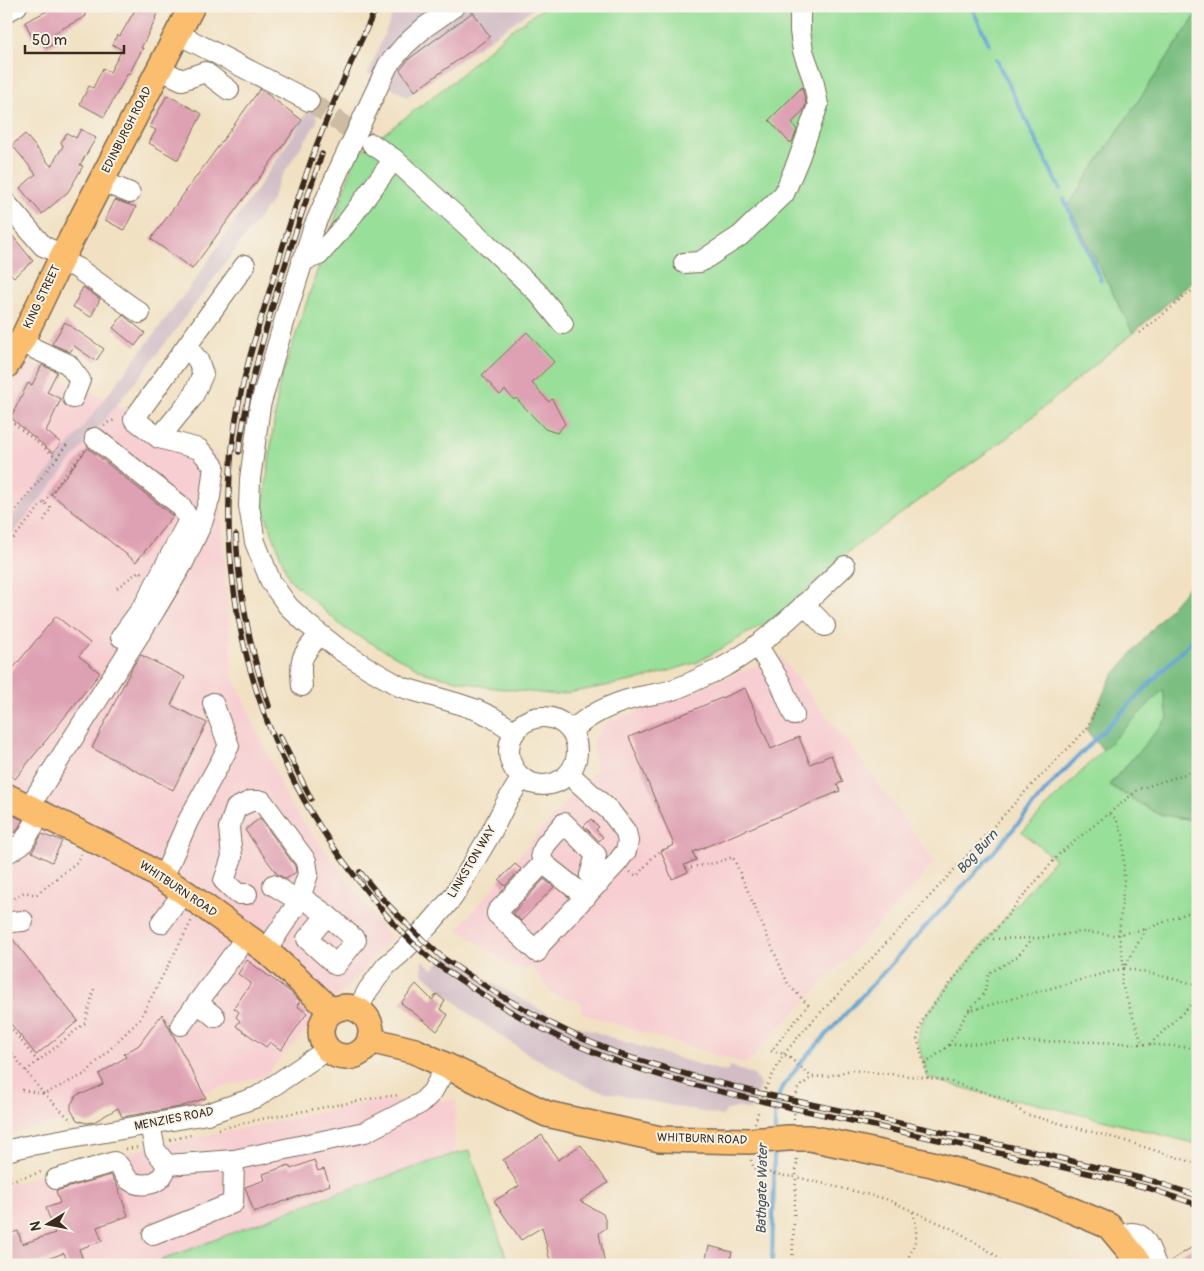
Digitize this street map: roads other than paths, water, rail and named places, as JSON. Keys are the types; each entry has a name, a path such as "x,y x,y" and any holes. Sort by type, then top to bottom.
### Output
{"main road":[{"name":"EDINBURGH ROAD","path":"63,254 192,6"},
{"name":"KING STREET","path":"13,349 63,254"},
{"name":"WHITBURN ROAD","path":"6,796 130,858 163,878 256,943 331,1011"},
{"path":"344,1006 351,1007 358,1009 368,1019 370,1040 360,1053 343,1057 328,1049 323,1042 321,1025 331,1011 344,1006"},
{"name":"WHITBURN ROAD","path":"370,1040 415,1052 547,1114 660,1139 754,1141 810,1138 932,1164 1026,1191 1109,1226 1140,1265"}],"street":[{"path":"6,12 17,6"},
{"path":"455,6 425,27 404,45 388,65 313,229 260,406 250,479 249,506 255,542 271,582 288,606 306,624 368,668 401,687 477,710 515,732"},
{"path":"684,263 700,262 740,236 784,194 818,105 813,79 803,52 800,31 800,6"},
{"path":"178,34 309,101"},
{"path":"159,68 182,80 205,72 229,90"},
{"path":"372,144 394,159 487,244 531,287 563,324"},
{"path":"302,261 319,255 346,224 394,159"},
{"path":"101,181 130,193"},
{"path":"6,203 43,246 92,263"},
{"path":"63,254 77,268 140,313"},
{"path":"121,636 150,607 156,584 210,497 214,466 199,449 159,438 134,418 245,265"},
{"path":"159,438 192,398 203,374 198,360 187,347"},
{"path":"13,349 35,349 68,364 80,380 73,398"},
{"path":"95,438 181,506 195,522"},
{"path":"6,854 23,843 35,810 150,607 183,563 195,522"},
{"path":"572,731 583,720 610,706 669,690 720,669 757,645 845,566"},
{"path":"804,604 824,626"},
{"path":"302,686 301,660 319,635"},
{"path":"757,645 780,682 794,715"},
{"path":"163,878 188,821 230,746 213,704"},
{"path":"554,718 564,723 572,731 577,742 578,753 575,765 561,781 552,785 541,786 521,779 511,762 509,752 510,742 515,732 522,724 532,719 554,718"},
{"path":"543,863 497,912 537,952 540,945 616,864 626,851 628,841 626,832 610,810 569,774"},
{"name":"LINKSTON WAY","path":"358,1009 368,990 386,966 428,925 452,897 521,779"},
{"path":"181,1025 198,1003 256,943 271,943 300,899 308,874 306,861 262,801 251,801 236,808 229,828 232,857 224,881 238,894 247,894"},
{"path":"564,824 596,855 590,875 592,890 543,863 541,854 546,844 564,824"},
{"path":"273,885 327,915"},
{"path":"162,923 192,898"},
{"path":"198,1003 215,1017"},
{"name":"MENZIES ROAD","path":"6,1151 26,1146 152,1134 257,1097 328,1049"},
{"path":"167,1165 234,1160 365,1132 421,1104 432,1092 447,1066"},
{"path":"152,1134 155,1150 167,1165"},
{"path":"153,1234 233,1203 234,1160"},
{"path":"51,1175 114,1162 119,1164 128,1180 140,1185 152,1184 164,1174 167,1165"},
{"path":"1118,1237 1132,1232 1140,1236 1147,1243 1156,1265"}],"waterway":[{"path":"971,6 989,44"},
{"path":"996,59 1060,189"},
{"path":"1064,199 1101,280"},
{"name":"Bog Burn","path":"775,1131 775,1114 780,1091 802,1061 987,860 1054,781 1198,634"},
{"name":"Bathgate Water","path":"772,1265 774,1148"}],"tunnel":[{"path":"309,101 369,142"}],"railway":[{"path":"377,6 317,144 287,232 248,363 239,401 233,440 229,498 230,556 237,612 250,668 267,721 290,773 318,823 351,871 380,907 400,930 434,962 510,1011 579,1046 639,1069 700,1086 1109,1178 1148,1188 1198,1205"},
{"path":"239,452 247,403 268,322 322,154"},
{"path":"236,535 246,621 256,664 269,706"},
{"path":"280,736 311,799"},
{"path":"360,872 400,917 443,958 496,993 546,1021 622,1055 759,1093 1039,1153 1156,1182 1198,1196"}]}
